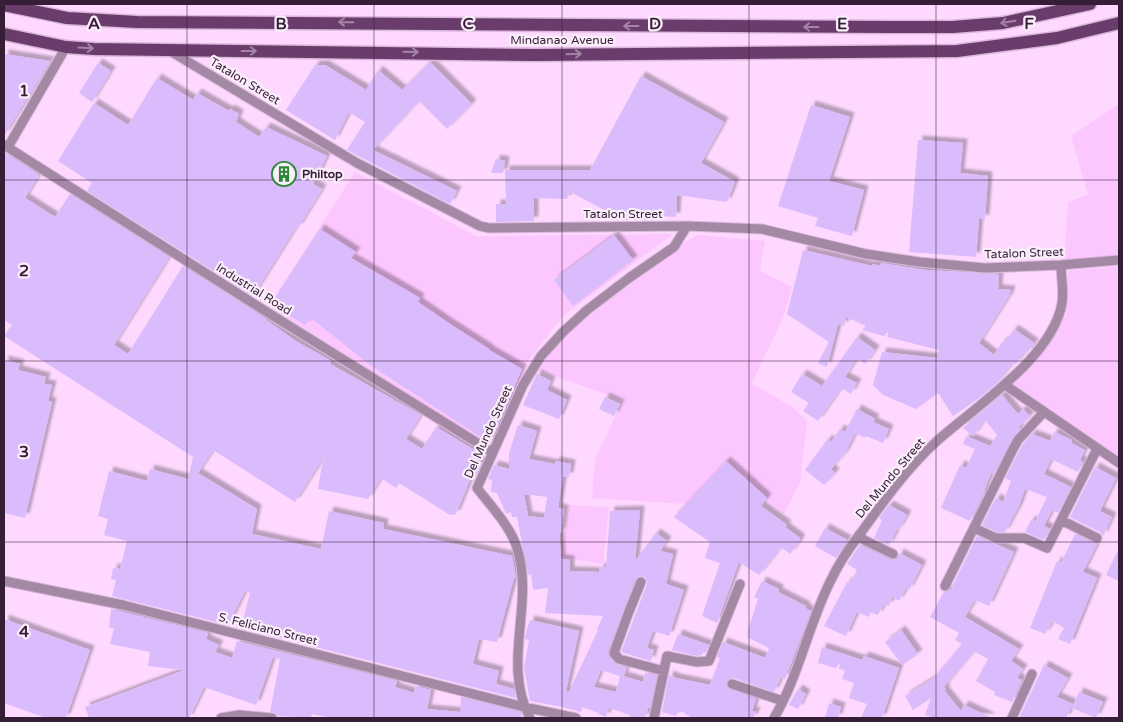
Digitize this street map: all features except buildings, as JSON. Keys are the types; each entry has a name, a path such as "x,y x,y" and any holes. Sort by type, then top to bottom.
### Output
{"main road":[{"name":"Mindanao Avenue","path":"4,5 67,18 137,22 896,27 1003,23 1090,4"},
{"name":"Mindanao Avenue","path":"4,34 66,47 170,51 535,55 956,51 1057,38 1119,23"}],"street":[{"path":"6,146 66,47"},
{"name":"Tatalon Street","path":"170,51 358,163 480,226 495,228 686,226 769,230 857,252 919,262 985,268 1061,265 1119,260"},
{"name":"Industrial Road","path":"6,146 262,309 492,452"},
{"name":"Del Mundo Street","path":"524,707 518,672 522,602 519,553 509,531 477,488 526,378 552,342 587,310 674,247 686,226"},
{"name":"Del Mundo Street","path":"774,718 783,701 830,582 859,535 898,483 930,448 1005,385 1039,350 1056,322 1062,302 1061,265"},
{"path":"1005,385 1043,413 1119,463"},
{"path":"945,586 1018,440 1043,413"},
{"path":"974,528 996,538 1024,538 1047,548 1097,449"},
{"path":"1061,520 1097,538"},
{"path":"859,535 864,540 893,554"},
{"name":"S. Feliciano Street","path":"4,581 124,605 524,707 576,718"},
{"path":"641,582 614,653 619,659 664,671"},
{"path":"654,718 667,656 704,663 709,661 740,584"},
{"path":"1012,718 1032,674"},
{"path":"732,684 783,701"},
{"path":"524,707 530,718"},
{"path":"221,718 239,715 272,718"}],"shaded area":[{"path":"1119,104 1119,256 1064,260 1068,202 1088,195 1071,136"},
{"path":"355,172 476,236 673,234 564,315 528,361 490,445 269,306"},
{"path":"698,235 765,241 760,271 792,287 783,318 752,383 792,407 807,421 800,482 784,514 767,499 745,525 779,549 759,575 673,517 685,504 592,498 595,459 623,400 537,370 564,333 670,250"},
{"path":"1119,266 1119,459 1010,388 1045,346 1066,315 1068,271"},
{"path":"568,505 609,507 603,564 561,557"}],"place":[{"name":"Philtop","path":"284,174"}]}
